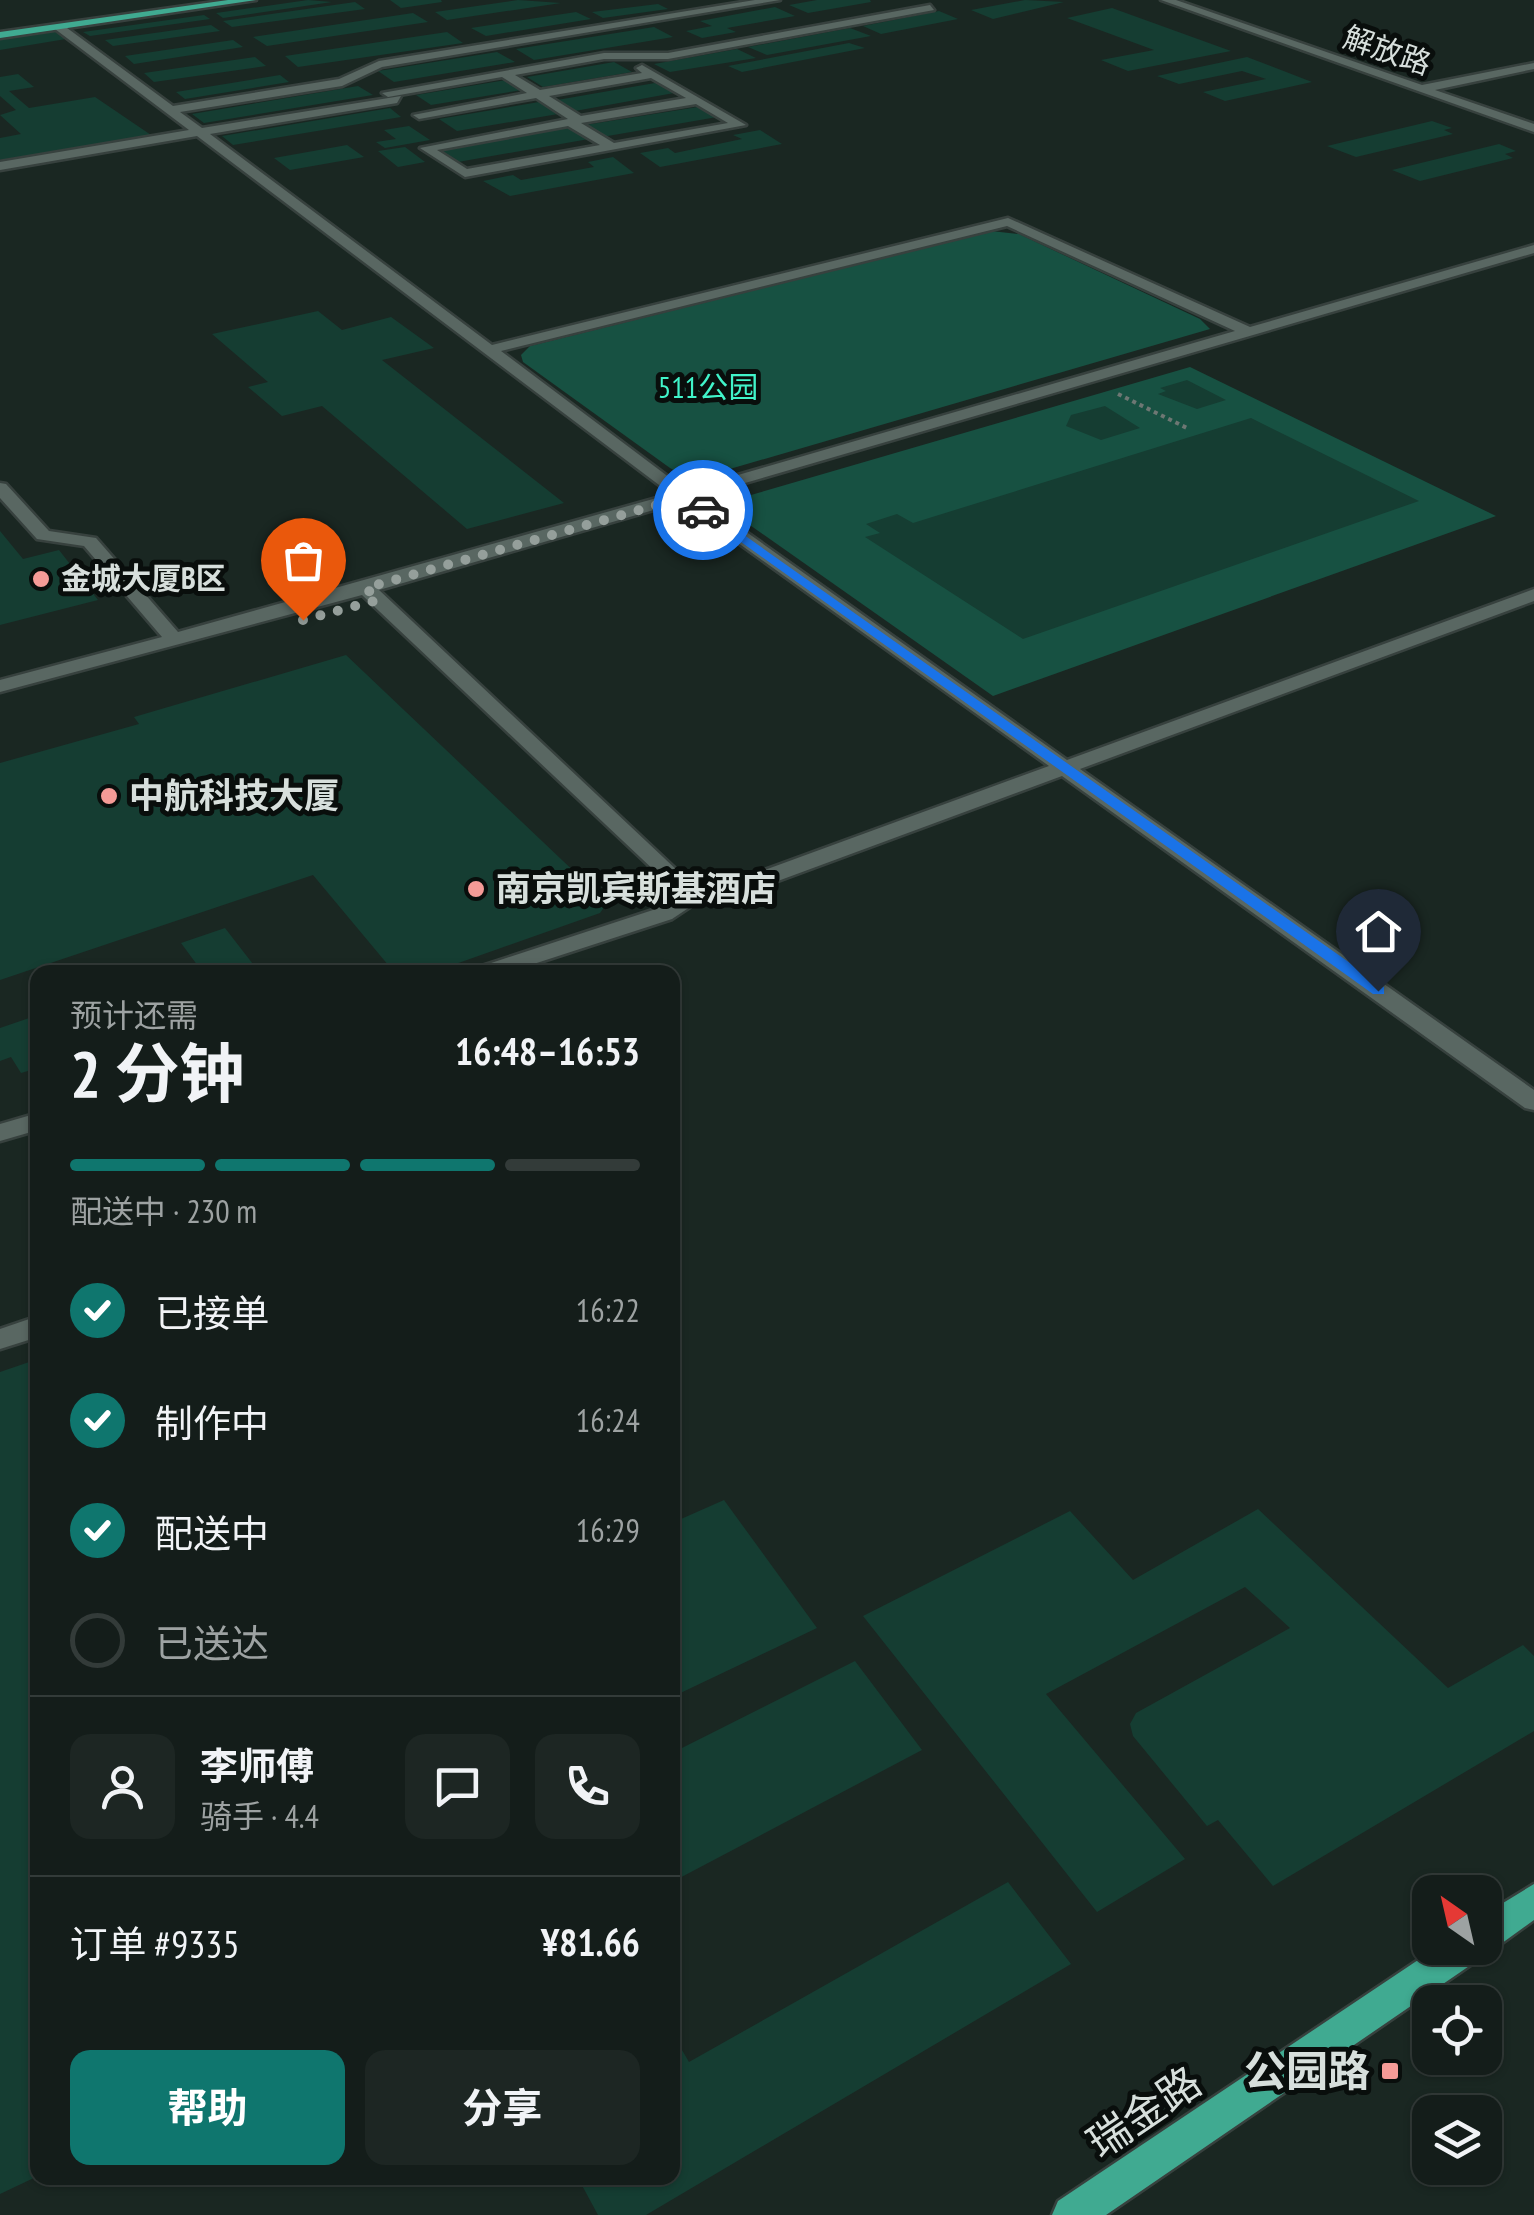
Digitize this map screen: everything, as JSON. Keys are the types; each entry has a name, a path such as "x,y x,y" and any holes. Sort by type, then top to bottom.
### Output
{"main road":[{"path":"0,32 208,0"},
{"path":"0,32 251,0"},
{"path":"1502,1922 1534,1900"},
{"path":"1072,2215 1440,1965"}],"street":[{"path":"167,111 342,82 380,64 775,0"},
{"name":"解放路","path":"1166,0 1534,128"},
{"path":"0,166 196,133 504,73 620,54 668,56 930,8"},
{"path":"60,27 685,497 1534,1102"},
{"path":"620,54 653,74 698,100 740,125 465,173 426,148 698,100"},
{"path":"1420,89 1534,66"},
{"path":"359,73 432,124"},
{"path":"504,73 612,147"},
{"path":"419,115 653,74"},
{"path":"445,133 458,142"},
{"path":"488,350 1008,222 1247,332"},
{"path":"0,703 1086,378 1534,249"},
{"path":"0,488 43,535 80,538 98,550 174,640"},
{"path":"0,686 372,594"},
{"path":"372,594 686,889 682,902 664,914 508,965"},
{"path":"758,880 1534,595"},
{"path":"0,1133 30,1124"},
{"path":"0,1338 30,1329"}],"path":[{"path":"1086,378 1189,430"}],"green space":[{"name":"511公园","path":"991,231 1019,234 1200,319 1210,329 699,478 687,478 670,468 523,362 521,355 530,346"},
{"path":"1190,367 1496,516 993,696 737,516 732,507 735,501 751,495"}],"building":[{"path":"308,0 332,2 223,18 216,13"},
{"path":"390,0 441,0 442,2 401,8"},
{"path":"518,0 561,3 447,20 435,12"},
{"path":"817,0 871,2 808,13 789,5"},
{"path":"1025,0 1064,2 993,19 971,10"},
{"path":"355,2 365,9 232,27 223,21"},
{"path":"658,4 668,9 603,18 592,12"},
{"path":"775,7 795,16 727,28 736,32 702,38 686,31 712,26 700,21"},
{"path":"1112,8 1231,51 1128,71 1101,60 1154,50 1067,18"},
{"path":"939,11 958,19 881,34 863,26"},
{"path":"576,12 591,19 486,36 471,28"},
{"path":"413,13 428,22 267,46 253,37"},
{"path":"204,15 210,19 90,36 83,32"},
{"path":"211,25 220,31 113,46 105,40"},
{"path":"47,26 66,39 0,50 0,33"},
{"path":"654,27 673,37 534,60 516,49"},
{"path":"850,28 871,36 767,55 748,47"},
{"path":"447,32 463,43 298,67 285,56"},
{"path":"233,40 243,47 134,64 125,56"},
{"path":"849,43 865,48 742,72 728,66"},
{"path":"737,49 756,58 670,72 654,64"},
{"path":"497,52 515,62 394,82 378,71"},
{"path":"255,57 266,66 154,82 144,73"},
{"path":"1247,57 1312,82 1225,101 1203,92 1266,79 1242,71 1179,84 1157,76"},
{"path":"614,62 632,72 543,87 527,77"},
{"path":"18,74 34,87 9,91 29,108 95,97 151,135 0,160 0,138 21,134 0,115 16,110 0,96 0,77"},
{"path":"280,75 289,82 185,99 176,92"},
{"path":"506,80 522,90 431,105 416,95"},
{"path":"655,83 674,93 575,111 557,100"},
{"path":"358,86 373,95 204,123 192,114"},
{"path":"539,102 558,114 457,131 439,119"},
{"path":"704,106 723,116 602,137 585,125"},
{"path":"390,108 401,117 233,145 222,136"},
{"path":"1432,121 1452,128 1444,130 1453,134 1356,157 1327,146"},
{"path":"409,126 430,140 385,148 376,142 396,139 384,130"},
{"path":"570,127 589,139 458,162 440,150"},
{"path":"760,130 782,144 660,167 640,153 668,148 675,153 742,139 733,135"},
{"path":"1499,144 1516,151 1505,154 1513,158 1420,181 1392,170"},
{"path":"347,145 364,157 290,170 274,158"},
{"path":"405,147 425,162 398,167 378,151"},
{"path":"613,157 634,173 510,196 483,181 513,175 521,180 594,167 588,162"},
{"path":"318,311 342,330 391,317 434,348 382,360 564,503 467,529 322,406 282,416 248,387 268,382 212,334"},
{"path":"1187,380 1226,400 1197,409 1158,394 1166,391 1160,388"},
{"path":"1105,406 1140,428 1101,440 1066,426 1071,415"},
{"path":"1251,418 1419,501 1023,639 865,537 880,533 866,524 897,514 913,523"},
{"name":"金城大厦B区","path":"0,531 23,559 59,550 98,600 0,625"},
{"path":"346,655 602,898 605,906 600,913 453,965 388,965 313,875 45,965 30,965 30,970 0,980 0,763 139,724 134,717"},
{"path":"225,928 254,965 197,965 181,943"},
{"path":"30,1018 30,1070 21,1073 11,1057 0,1061 0,1028"},
{"path":"30,1362 30,2180 0,2194 0,1372"},
{"path":"724,1500 817,1628 680,1693 680,1519"},
{"path":"1258,1509 1448,1688 1523,1645 1534,1656 1534,1731 1273,1886 1218,1820 1207,1826 1133,1736 1130,1724 1136,1713 1290,1628 1245,1587 1046,1694 1185,1859 1097,1912 863,1616 1070,1511 1133,1580"},
{"path":"855,1661 922,1750 680,1878 680,1749"},
{"path":"1008,1882 1071,1964 646,2215 598,2215 582,2185 680,2185 680,2047 689,2062"}],"way so far":[{"path":"303,620 378,600 366,588 685,497 703,510"}],"place":[{"name":"金城大厦B区","path":"41,579"},
{"name":"中航科技大厦","path":"109,796"},
{"name":"南京凯宾斯基酒店","path":"476,889"},
{"name":"公园路","path":"1390,2071"}],"route":[{"path":"703,510 1378,991"}]}
